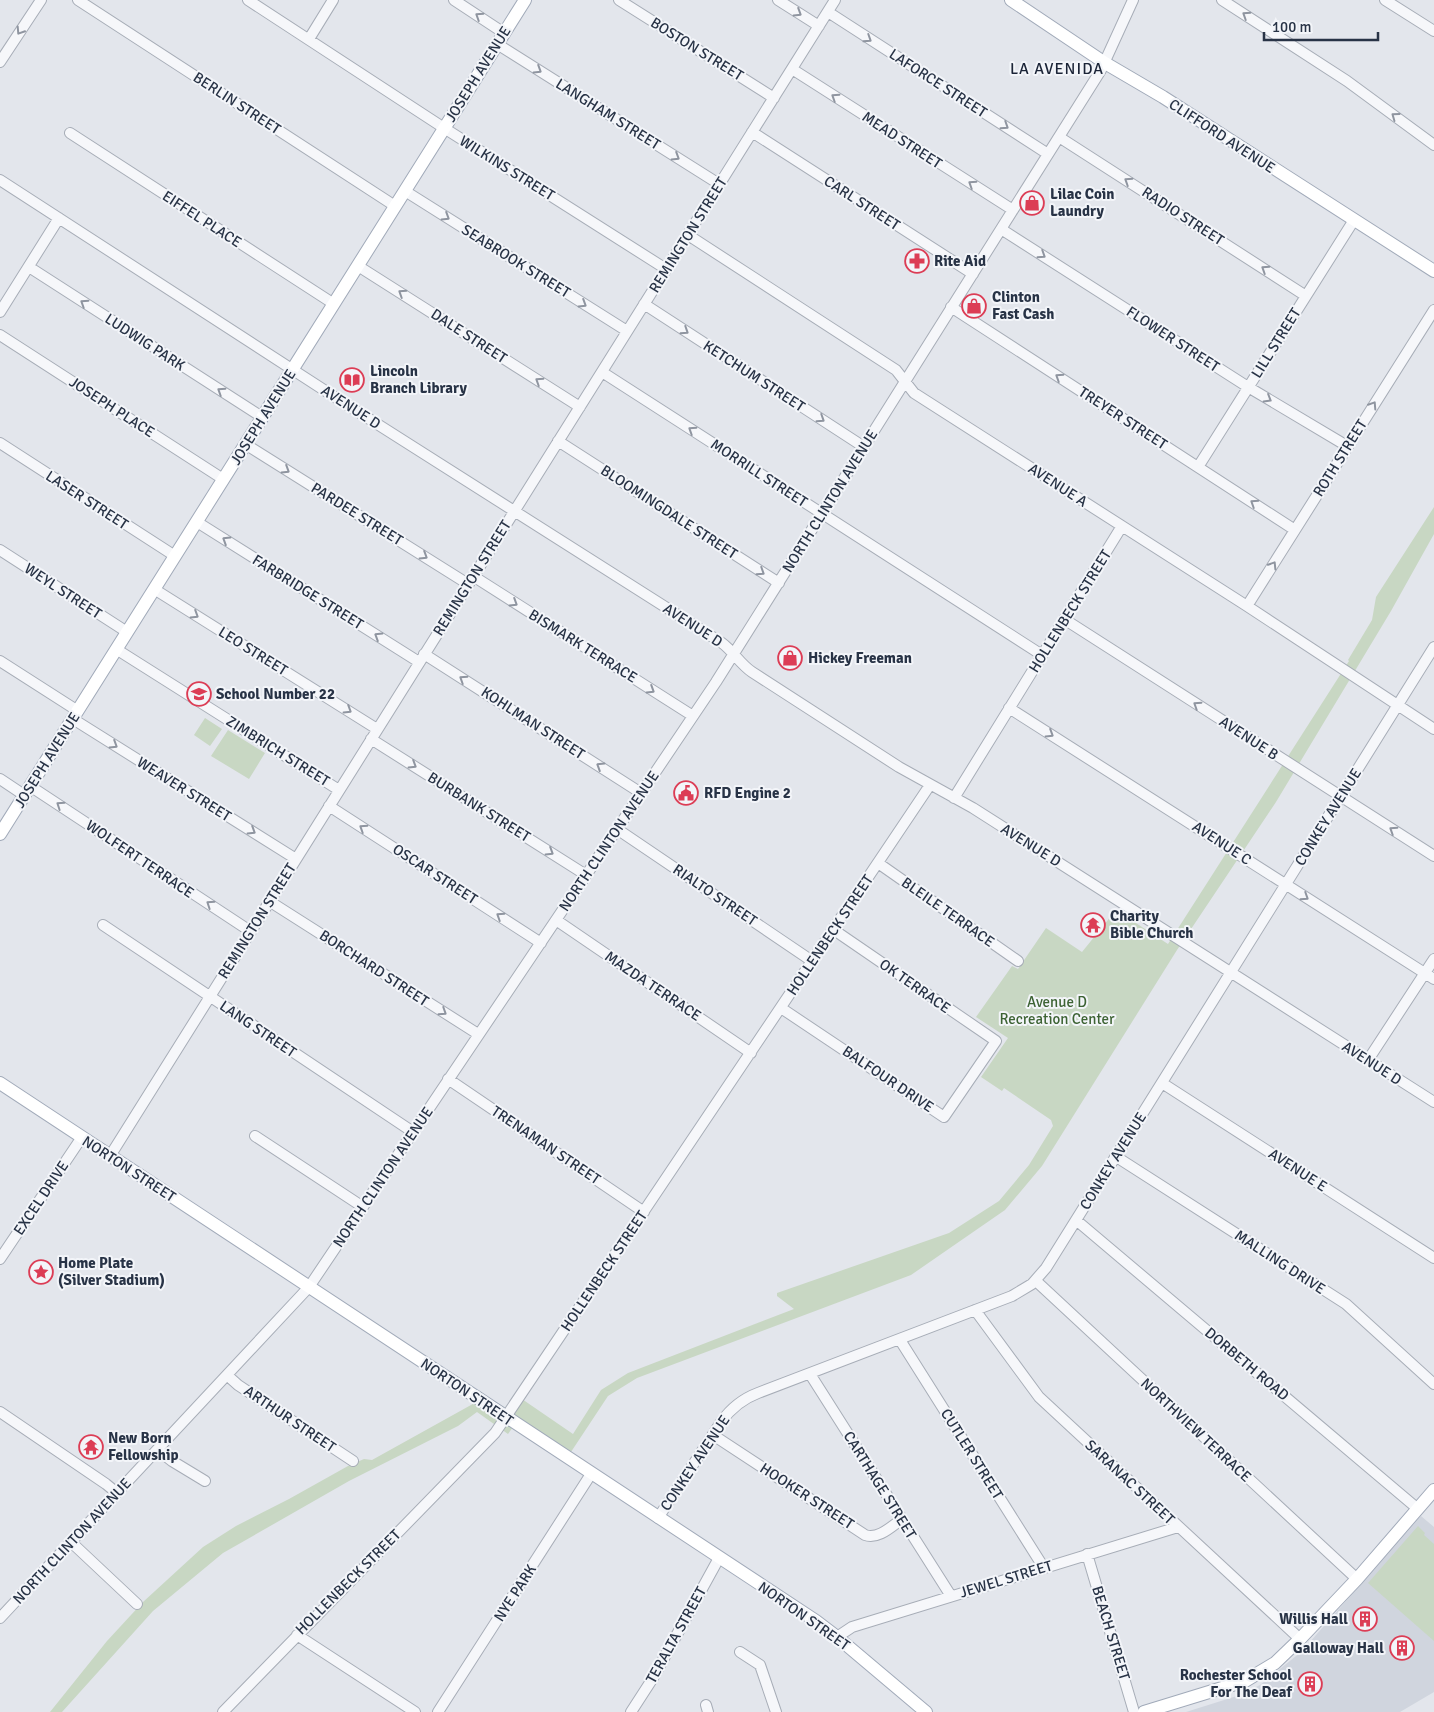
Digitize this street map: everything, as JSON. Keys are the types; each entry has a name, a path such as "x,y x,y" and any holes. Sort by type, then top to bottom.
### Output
{"main road":[{"name":"JOSEPH AVENUE","path":"0,834 525,0"},
{"name":"CLIFFORD AVENUE","path":"1011,0 1106,63 1434,272"},
{"name":"NORTON STREET","path":"0,1083 837,1637 926,1712"},
{"path":"1144,1712 1245,1680 1275,1663 1357,1579 1434,1490"}],"street":[{"path":"0,62 41,0"},
{"name":"BERLIN STREET","path":"78,0 395,206"},
{"name":"WILKINS STREET","path":"248,0 444,128 666,269"},
{"path":"309,39 333,0"},
{"path":"454,0 504,33"},
{"name":"BOSTON STREET","path":"619,0 774,98"},
{"path":"778,0 819,26"},
{"name":"REMINGTON STREET","path":"110,1156 835,0"},
{"name":"NORTH CLINTON AVENUE","path":"0,1618 228,1376 309,1287 693,716 779,583 1106,63 1133,0"},
{"path":"1222,0 1341,77 1434,145"},
{"path":"1386,0 1434,31"},
{"name":"LAFORCE STREET","path":"828,12 1048,154"},
{"name":"LANGHAM STREET","path":"497,44 719,184"},
{"name":"MEAD STREET","path":"792,69 1013,210"},
{"name":"CARL STREET","path":"752,132 973,274"},
{"name":"EIFFEL PLACE","path":"70,133 334,304"},
{"name":"RADIO STREET","path":"1059,137 1306,296"},
{"name":"AVENUE D","path":"0,180 293,370 722,643 739,662 752,672 899,767 954,798 1434,1102"},
{"name":"SEABROOK STREET","path":"405,191 627,331"},
{"path":"0,312 60,218"},
{"name":"LILL STREET","path":"1198,467 1354,220"},
{"name":"FLOWER STREET","path":"1001,229 1248,387 1347,446"},
{"name":"AVENUE A","path":"688,235 896,370 914,393 1247,606 1434,729"},
{"name":"DALE STREET","path":"358,266 580,407"},
{"name":"LUDWIG PARK","path":"28,267 262,417"},
{"name":"KETCHUM STREET","path":"644,304 864,447"},
{"name":"TREYER STREET","path":"951,307 1295,530"},
{"name":"ROTH STREET","path":"1247,606 1434,310"},
{"name":"JOSEPH PLACE","path":"0,335 223,479"},
{"name":"MORRILL STREET","path":"602,372 1042,655"},
{"name":"BLOOMINGDALE STREET","path":"558,441 779,583"},
{"name":"LASER STREET","path":"0,443 175,556"},
{"name":"PARDEE STREET","path":"245,444 471,580"},
{"name":"FARBRIDGE STREET","path":"197,522 422,658"},
{"name":"HOLLENBECK STREET","path":"954,798 1122,526"},
{"name":"WEYL STREET","path":"0,550 127,632"},
{"name":"BISMARK TERRACE","path":"471,580 693,716"},
{"name":"LEO STREET","path":"154,589 377,729"},
{"name":"AVENUE B","path":"1064,620 1434,856"},
{"name":"CONKEY AVENUE","path":"658,1518 726,1415 740,1402 758,1393 1018,1294 1036,1281 1434,647"},
{"name":"ZIMBRICH STREET","path":"116,649 339,790"},
{"name":"KOHLMAN STREET","path":"422,658 641,792"},
{"name":"WEAVER STREET","path":"0,661 75,715 296,859"},
{"name":"AVENUE C","path":"1009,708 1434,979"},
{"name":"BURBANK STREET","path":"371,739 586,875"},
{"name":"WOLFERT TERRACE","path":"0,779 28,790 250,931"},
{"name":"HOLLENBECK STREET","path":"223,1712 490,1439 930,785"},
{"name":"OSCAR STREET","path":"329,806 541,942"},
{"name":"RIALTO STREET","path":"617,829 812,961"},
{"name":"BLEILE TERRACE","path":"878,863 1018,961"},
{"name":"BORCHARD STREET","path":"270,901 478,1034"},
{"name":"MAZDA TERRACE","path":"556,920 751,1053"},
{"name":"LANG STREET","path":"104,925 413,1132"},
{"name":"OK TERRACE","path":"834,930 996,1042"},
{"path":"1368,1060 1434,959"},
{"name":"BALFOUR DRIVE","path":"781,1008 944,1117 996,1042"},
{"name":"TRENAMAN STREET","path":"448,1079 644,1212"},
{"name":"AVENUE E","path":"1162,1082 1434,1258"},
{"path":"255,1136 363,1207"},
{"name":"EXCEL DRIVE","path":"0,1259 82,1137"},
{"name":"MALLING DRIVE","path":"1115,1156 1346,1304 1434,1384"},
{"name":"DORBETH ROAD","path":"1076,1220 1418,1509"},
{"name":"NORTHVIEW TERRACE","path":"1036,1281 1357,1579"},
{"name":"SARANAC STREET","path":"975,1310 1039,1397 1300,1639"},
{"name":"CUTLER STREET","path":"900,1340 1044,1568"},
{"name":"CARTHAGE STREET","path":"810,1374 951,1596"},
{"name":"ARTHUR STREET","path":"228,1376 353,1461"},
{"path":"0,1412 117,1493"},
{"name":"HOOKER STREET","path":"713,1435 865,1535 872,1537 878,1535 902,1520"},
{"path":"158,1450 205,1481"},
{"name":"NYE PARK","path":"438,1712 591,1474"},
{"name":"JEWEL STREET","path":"837,1637 852,1627 1178,1527"},
{"path":"71,1542 136,1604"},
{"name":"BEACH STREET","path":"1087,1554 1134,1712"},
{"name":"TERALTA STREET","path":"631,1712 653,1678 719,1558"},
{"path":"297,1635 415,1712"},
{"path":"740,1652 760,1665 776,1712"}],"shaded area":[{"name":"Rochester School For The Deaf","path":"1421,1516 1434,1527 1434,1692 1400,1712 1186,1712 1240,1695 1260,1685 1301,1652"}],"green space":[{"name":"Avenue D Recreation Center","path":"1434,507 1434,534 1391,611 1276,802 1177,950 1042,1166 1005,1210 911,1275 637,1378 608,1396 567,1458 515,1424 508,1434 477,1412 458,1426 349,1481 223,1553 153,1611 62,1712 50,1712 107,1641 143,1602 203,1547 236,1526 348,1466 364,1459 372,1460 480,1400 506,1417 519,1397 573,1434 601,1390 628,1373 794,1309 777,1296 777,1293 949,1233 999,1201 1029,1165 1053,1126 1051,1120 1004,1088 1002,1091 981,1077 1008,1038 976,1017 1012,966 1018,969 1046,928 1082,952 1116,910 1168,944 1349,661 1372,620 1376,597"},
{"path":"205,718 222,729 210,746 194,735"},
{"path":"228,730 265,753 249,779 211,756"},
{"path":"1418,1526 1434,1544 1434,1641 1368,1583"}],"place":[{"name":"Lilac Coin Laundry","path":"1032,203"},
{"name":"Rite Aid","path":"917,261"},
{"name":"Clinton Fast Cash","path":"974,306"},
{"name":"Lincoln Branch Library","path":"352,380"},
{"name":"Hickey Freeman","path":"790,658"},
{"name":"School Number 22","path":"199,694"},
{"name":"RFD Engine 2","path":"686,793"},
{"name":"Charity Bible Church","path":"1093,925"},
{"name":"Home Plate (Silver Stadium)","path":"41,1272"},
{"name":"New Born Fellowship","path":"91,1447"},
{"name":"Willis Hall","path":"1365,1619"},
{"name":"Galloway Hall","path":"1402,1648"},
{"name":"Rochester School For The Deaf","path":"1310,1684"}],"district":[{"name":"LA AVENIDA","path":"1057,69"}]}
